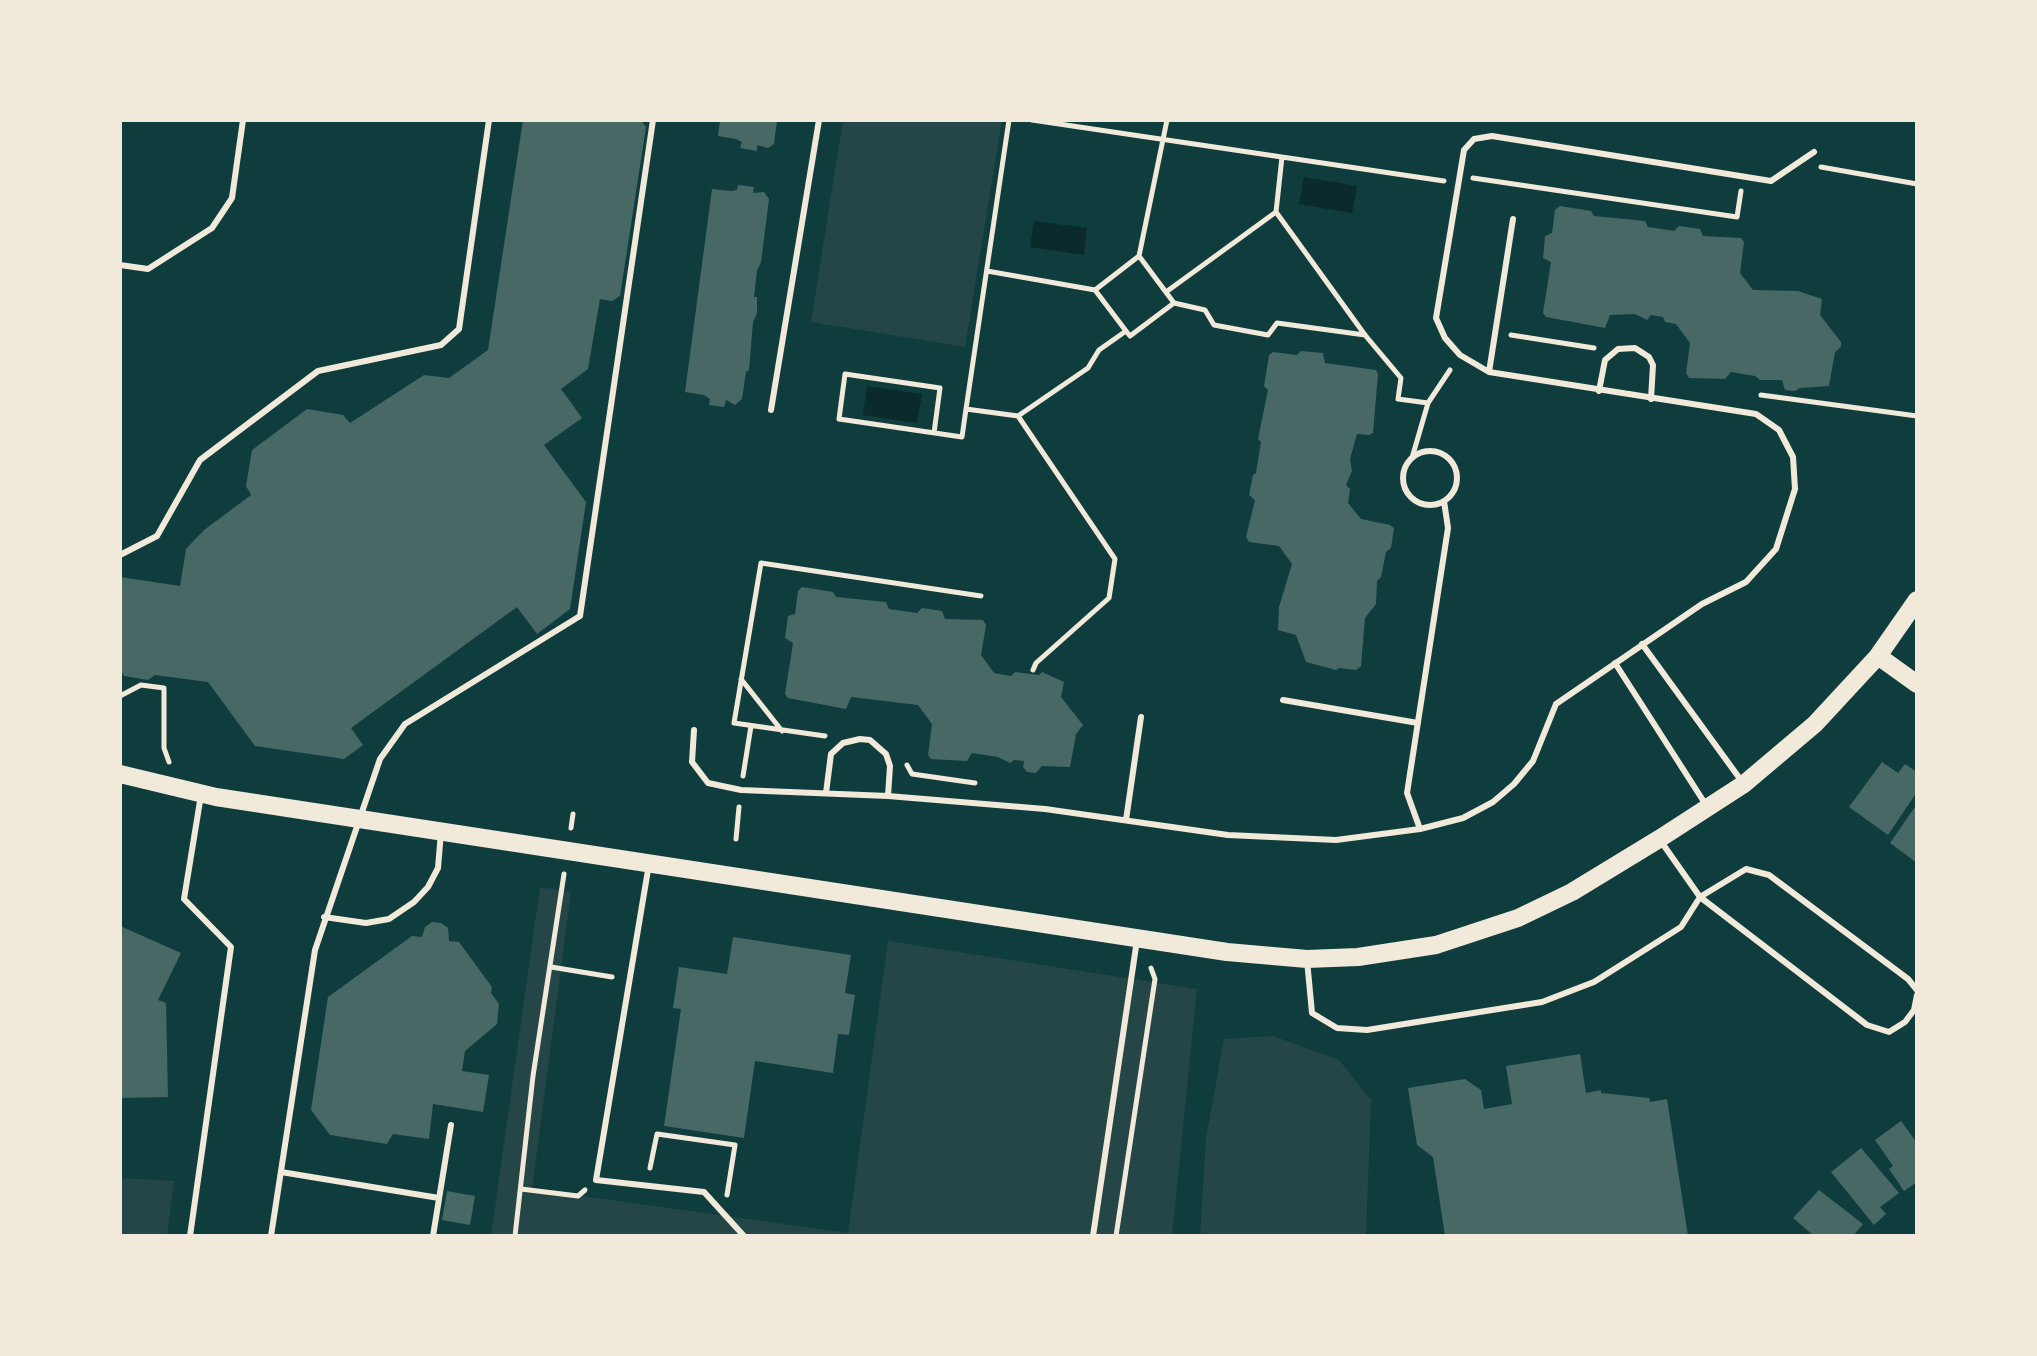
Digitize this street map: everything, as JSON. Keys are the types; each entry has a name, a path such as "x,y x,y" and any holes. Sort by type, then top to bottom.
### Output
{"street":[{"path":"120,774 201,794 1249,955 1307,959 1398,952 1490,929 1572,892 1744,784 1815,724 1878,656 1917,600"},
{"path":"1878,656 1917,684"}],"lane":[{"path":"120,265 148,269 212,228 232,198 242,120"},
{"path":"120,555 156,536 200,460 318,371 441,345 459,328 489,120"},
{"path":"272,1236 316,950 380,760 405,724 580,616 653,120"},
{"path":"772,410 819,120"},
{"path":"694,730 692,762 708,783 741,790 826,792 1045,809 1228,835 1336,840 1420,829 1463,818 1493,802 1533,761 1556,704 1702,604 1746,582 1776,548 1795,490 1792,457 1779,430 1756,414 1489,372 1460,354 1445,338 1436,318 1464,150 1474,139 1492,136 1771,181 1814,152"},
{"path":"1489,372 1513,219"},
{"path":"1599,391 1605,360 1618,349 1635,348 1654,366 1651,399"},
{"path":"1437,452 1452,462 1456,470 1455,488 1444,502 1426,505 1411,497 1403,482 1403,473 1420,453 1437,452"},
{"path":"1420,829 1407,793 1448,528 1444,502"},
{"path":"1642,644 1744,784"},
{"path":"1615,663 1708,808"},
{"path":"1283,700 1418,723"},
{"path":"1126,820 1141,717"},
{"path":"826,792 831,754 843,742 860,738 870,740 886,754 890,766 888,796"},
{"path":"190,1236 231,948 184,899 201,794"},
{"path":"324,917 366,923 390,919 414,902 438,868 441,830"},
{"path":"1307,959 1312,1013 1337,1028 1368,1030 1542,1002 1594,982 1681,927 1700,897 1746,869 1769,875 1908,979 1917,993 1914,1010 1905,1022 1888,1032 1868,1025 1700,897 1659,839"},
{"path":"650,863 596,1180 704,1192 744,1236"},
{"path":"1094,1236 1137,938"},
{"path":"432,1236 451,1125"},
{"path":"281,1172 439,1198"}],"path":[{"path":"934,432 940,388 845,374 839,419 962,437 1009,120"},
{"path":"1032,120 1738,217 1742,176"},
{"path":"1095,290 1139,256 1167,120"},
{"path":"1282,157 1276,212 1401,378 1398,399 1428,403"},
{"path":"1797,163 1917,184"},
{"path":"1166,292 1276,212"},
{"path":"1139,256 1174,303 1205,310 1214,325 1268,334 1277,323 1365,335"},
{"path":"987,270 1095,290 1130,336 1174,303"},
{"path":"966,409 1018,416 1088,368 1098,350 1126,330"},
{"path":"1495,333 1594,348 1607,336"},
{"path":"1412,458 1428,403 1460,354"},
{"path":"1752,394 1917,416"},
{"path":"1018,416 1116,559 1110,598 1036,663 1033,670"},
{"path":"829,731 823,738 734,724 761,562 982,596"},
{"path":"741,678 782,731"},
{"path":"120,696 141,686 164,688 164,748 170,766"},
{"path":"903,760 912,774 986,784"},
{"path":"571,828 572,814"},
{"path":"515,1236 533,1076 564,874"},
{"path":"550,967 630,980"},
{"path":"1116,1236 1155,979"},
{"path":"646,1187 657,1134 735,1145 724,1212"},
{"path":"521,1189 578,1196 596,1180"}],"shaded area":[{"path":"843,120 1002,120 965,347 811,322"},
{"path":"1304,177 1357,186 1352,213 1299,204"},
{"path":"1034,221 1087,228 1084,255 1030,247"},
{"path":"867,386 922,394 917,423 863,415"},
{"path":"540,887 571,892 532,1189 848,1233 888,941 1197,989 1172,1236 491,1236"},
{"path":"1273,1036 1339,1060 1371,1100 1366,1236 1200,1236 1206,1138 1224,1039"},
{"path":"120,1178 174,1181 167,1236 120,1236"}],"building":[{"path":"523,120 641,120 646,127 620,296 612,301 600,299 588,369 561,389 582,418 544,445 586,502 570,609 537,634 517,607 351,728 363,745 344,759 255,746 208,682 155,675 148,680 124,676 120,670 120,577 180,586 186,549 204,530 251,495 246,486 252,450 307,409 343,415 350,423 424,375 449,378 488,350"},
{"path":"720,120 777,120 774,144 768,148 757,145 757,151 740,148 742,142 718,136"},
{"path":"738,185 754,187 753,193 764,192 769,199 757,271 757,313 749,370 742,399 735,405 726,400 724,407 709,405 710,399 704,395 685,392 712,189 731,191 737,190"},
{"path":"1560,206 1591,211 1594,216 1645,221 1648,227 1674,231 1679,226 1700,229 1703,236 1741,238 1744,242 1740,273 1753,290 1798,291 1822,299 1820,315 1841,342 1835,352 1829,386 1785,390 1782,380 1760,380 1731,372 1725,379 1689,378 1686,373 1690,343 1676,324 1665,322 1663,317 1651,315 1647,320 1635,314 1610,315 1605,328 1546,317 1543,313 1551,262 1543,258 1545,236 1552,233 1555,210"},
{"path":"1301,351 1323,353 1325,363 1376,370 1378,374 1373,433 1357,434 1346,485 1350,489 1348,503 1361,519 1394,528 1391,548 1386,552 1377,581 1376,604 1365,618 1361,666 1356,670 1336,670 1306,662 1296,635 1278,630 1279,607 1292,564 1279,546 1249,542 1246,537 1255,500 1249,495 1261,442 1258,439 1268,390 1264,386 1269,355 1297,355"},
{"path":"802,587 833,592 836,597 886,602 889,609 917,613 922,608 942,611 945,619 983,620 986,625 981,655 994,673 1011,676 1015,672 1042,672 1064,682 1061,697 1083,725 1076,734 1070,767 1042,766 1036,773 1027,772 1024,761 1010,763 972,753 967,761 931,759 928,755 932,724 918,705 851,697 846,709 788,698 785,694 793,643 785,638 788,616 795,614"},
{"path":"1882,762 1898,773 1905,764 1917,772 1917,792 1888,835 1849,807"},
{"path":"1917,804 1917,863 1890,843"},
{"path":"432,922 448,928 449,941 459,942 492,987 491,993 499,1004 497,1024 465,1051 462,1071 489,1075 483,1112 433,1104 429,1139 393,1134 387,1144 330,1135 311,1110 328,997 412,936 422,937 425,927"},
{"path":"120,926 181,953 158,1000 166,1003 168,1097 120,1098"},
{"path":"733,937 851,955 845,993 855,995 849,1035 838,1034 833,1073 755,1061 744,1138 664,1126 681,1009 673,1008 679,967 727,974"},
{"path":"1580,1054 1586,1093 1601,1090 1649,1098 1650,1102 1667,1099 1688,1236 1445,1236 1433,1157 1417,1145 1408,1088 1465,1079 1481,1090 1484,1109 1512,1104 1506,1066"},
{"path":"1901,1121 1917,1143 1917,1182 1904,1191 1875,1140"},
{"path":"1861,1148 1899,1193 1880,1207 1886,1214 1874,1225 1831,1172"},
{"path":"1819,1190 1863,1224 1853,1236 1814,1236 1793,1218"},
{"path":"447,1191 475,1196 470,1225 442,1220"}]}
